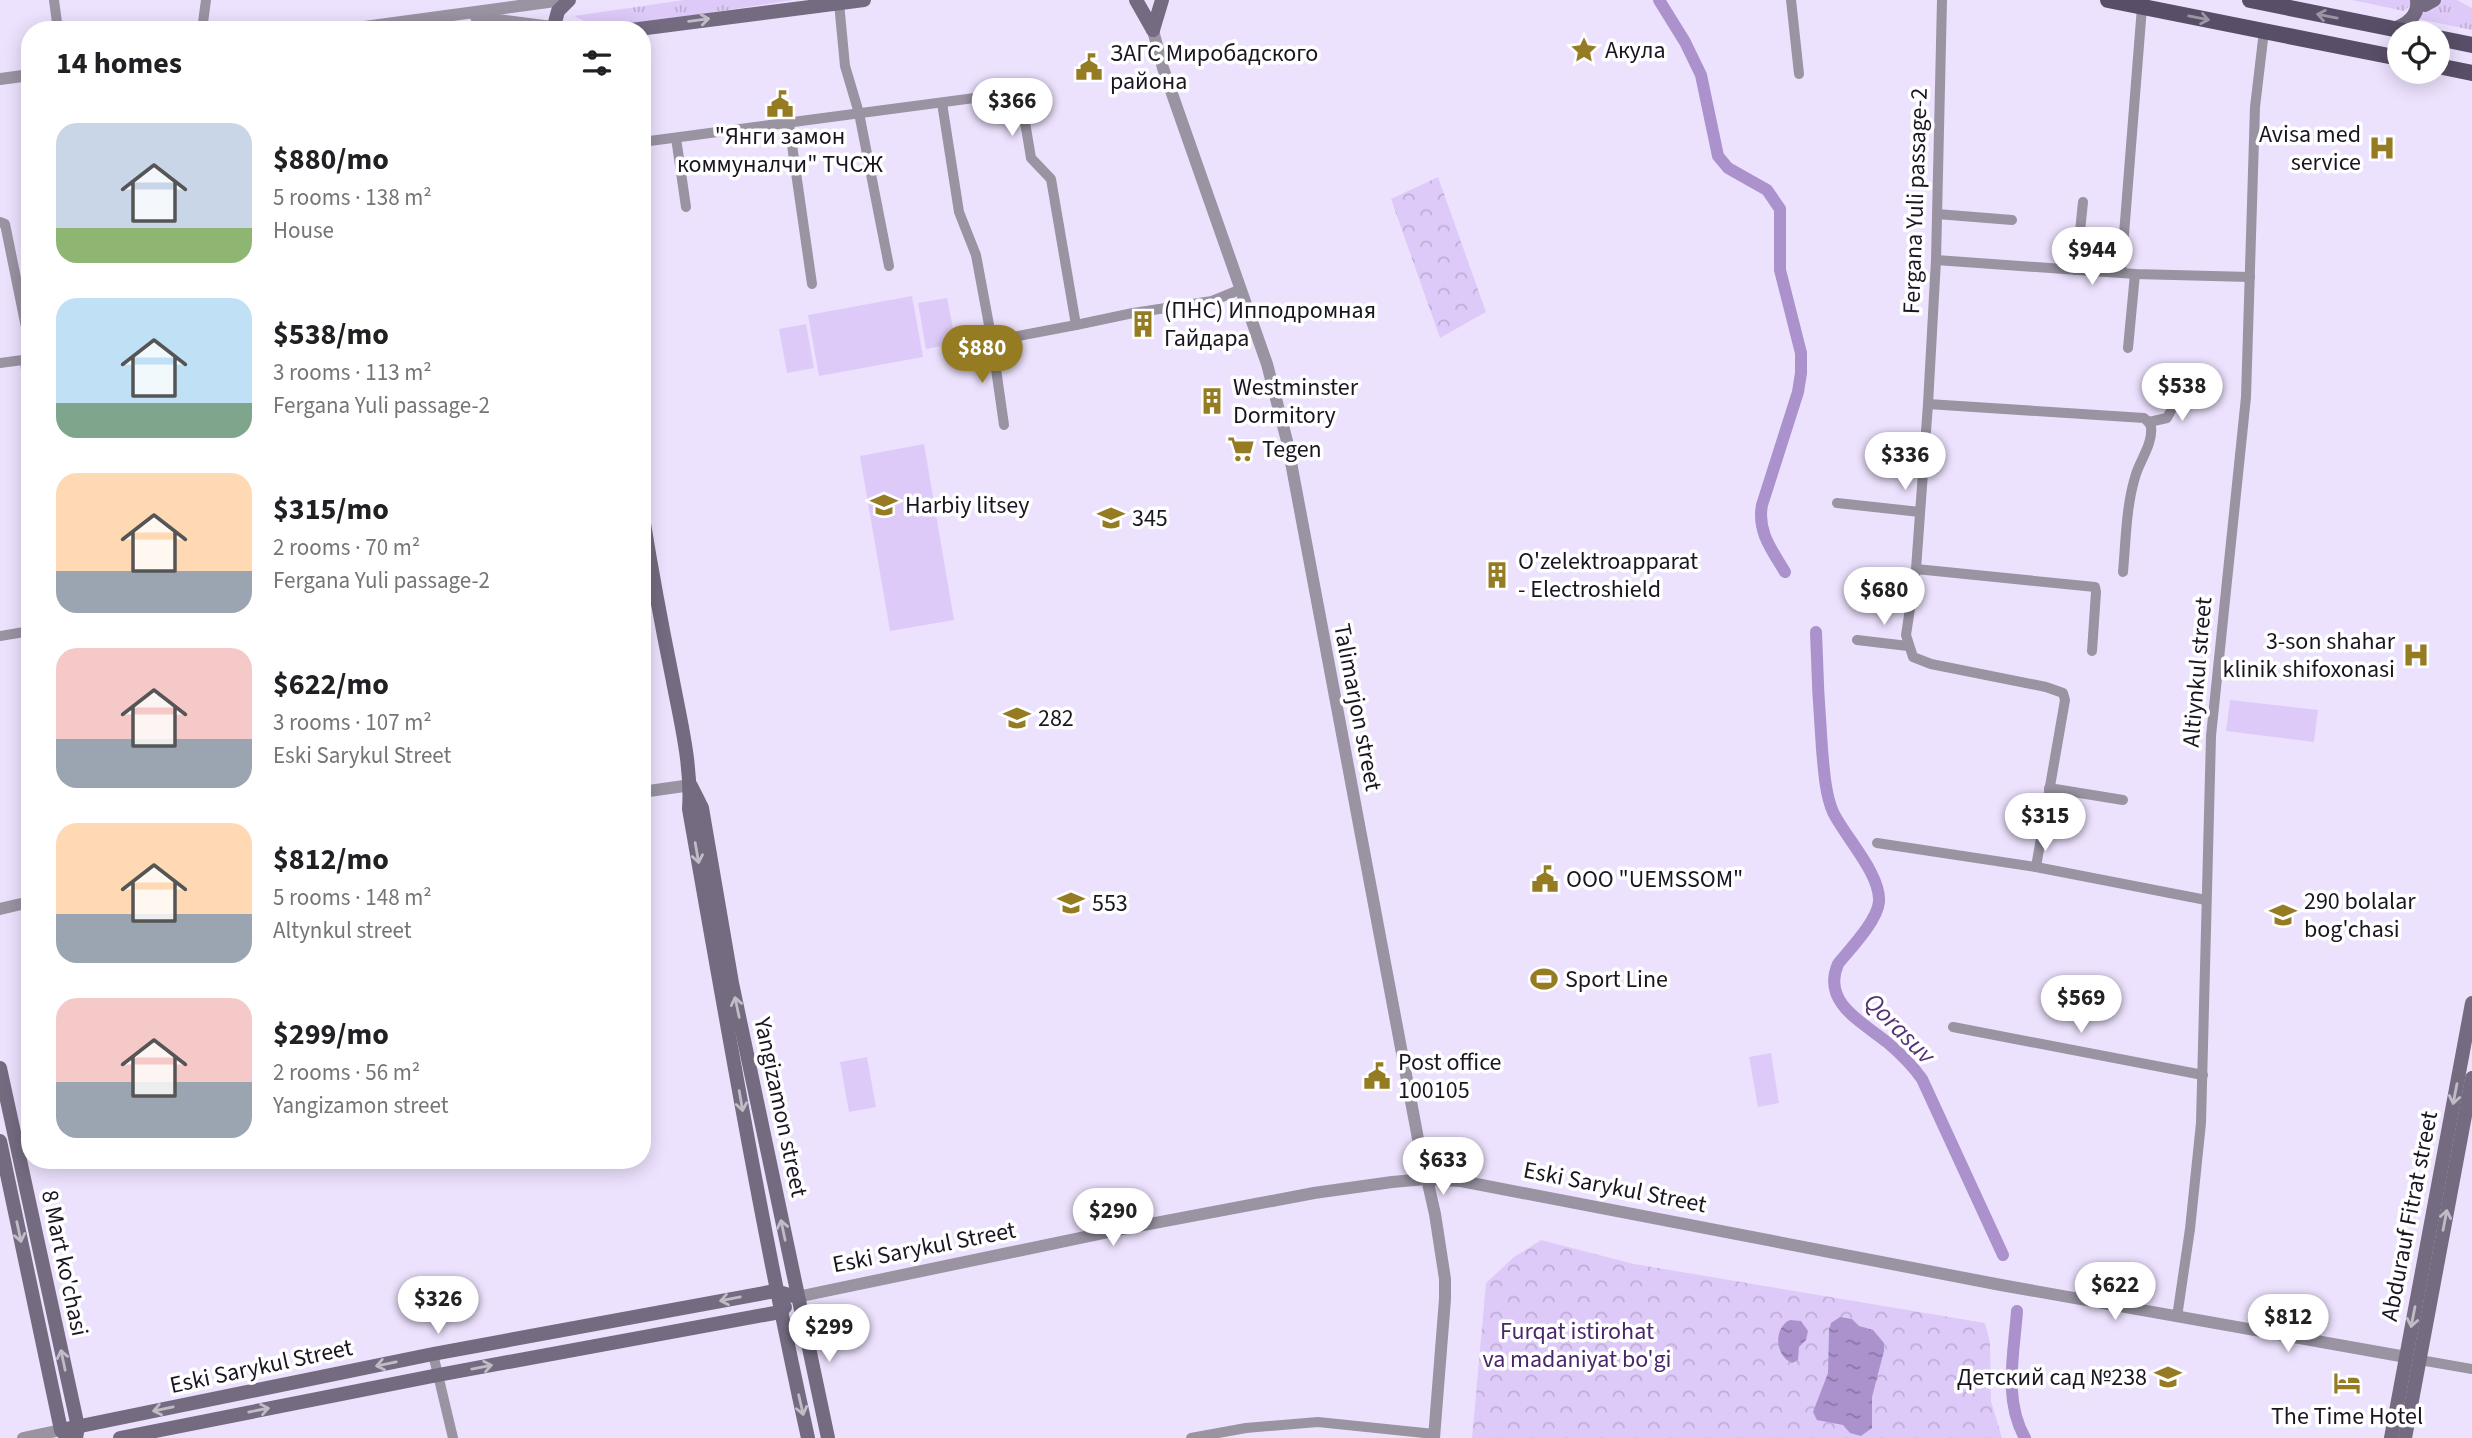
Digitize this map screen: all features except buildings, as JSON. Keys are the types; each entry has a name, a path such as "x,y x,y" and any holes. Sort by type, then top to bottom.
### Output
{"main road":[{"path":"555,21 566,0"},
{"path":"651,28 864,0"},
{"path":"1136,0 1153,30"},
{"path":"1153,30 1162,0"},
{"path":"2108,0 2387,56"},
{"path":"2250,0 2387,28"},
{"path":"2407,21 2413,17 2418,1 2425,5 2434,0"},
{"path":"2450,40 2472,45"},
{"path":"2450,68 2472,73"},
{"name":"Yangizamon street","path":"651,562 691,785 689,809 775,1291 808,1438"},
{"name":"Yangizamon street","path":"691,785 702,808 732,983 828,1438"},
{"name":"Abdurauf Fitrat street","path":"2405,1438 2413,1359 2466,1069 2472,1003"},
{"name":"8 Mart ko'chasi","path":"0,1068 21,1167"},
{"name":"Abdurauf Fitrat street","path":"2391,1438 2413,1359 2472,1078"},
{"name":"8 Mart ko'chasi","path":"0,1141 64,1434"},
{"name":"8 Mart ko'chasi","path":"21,1169 77,1432"},
{"name":"Eski Sarykul Street","path":"64,1434 433,1354 775,1291 797,1297"},
{"name":"Eski Sarykul Street","path":"120,1438 185,1431 438,1375 780,1312 797,1297"}],"street":[{"path":"54,0 57,21"},
{"path":"203,21 206,0"},
{"path":"414,21 566,0"},
{"name":"Talimarjon street","path":"1144,0 1163,68 1267,364 1283,422 1426,1179 1435,1214 1445,1279 1446,1299 1434,1436"},
{"path":"1791,0 1799,74"},
{"name":"Fergana Yuli passage-2","path":"1908,646 1906,635 1916,569 1936,260 1942,0"},
{"path":"839,4 845,66 859,113 889,265"},
{"path":"2121,272 2142,7"},
{"path":"462,15 501,21"},
{"name":"Altiynkul street","path":"2177,1317 2201,1123 2211,736 2245,409 2255,107 2264,31"},
{"path":"0,79 21,76"},
{"path":"651,141 1020,92 1031,158 1051,179 1076,325"},
{"path":"942,103 959,212 976,254 1004,425"},
{"path":"789,124 812,284"},
{"path":"676,138 687,207"},
{"path":"2076,270 2083,202"},
{"path":"1937,214 2012,220"},
{"path":"0,222 5,224 21,303"},
{"path":"1936,260 2135,274 2250,277"},
{"path":"2128,348 2135,274"},
{"path":"992,341 1133,313 1212,301 1239,290"},
{"path":"0,363 21,360"},
{"path":"2149,422 2167,418 2175,403 2177,388"},
{"path":"1928,404 2144,418 2149,422 2151,427 2147,450 2136,472 2128,510 2123,572"},
{"path":"1837,503 1920,512"},
{"path":"1916,569 2095,587 2092,651"},
{"path":"0,636 21,632"},
{"path":"1857,640 1908,646 1913,657 1931,664 2046,687 2063,693 2065,700 2036,867"},
{"path":"651,791 691,785"},
{"path":"2049,788 2123,800"},
{"path":"1877,843 2036,867 2206,900"},
{"path":"0,909 21,904"},
{"path":"1953,1027 2203,1075"},
{"name":"Eski Sarykul Street","path":"797,1297 1123,1229 1314,1193 1426,1179 1461,1181 2059,1295 2413,1359"},
{"path":"433,1354 453,1438"},
{"path":"2413,1359 2472,1369"},
{"path":"1191,1438 1246,1428 1318,1422 1434,1436"},
{"name":"Eski Sarykul Street","path":"23,1438 64,1434"}],"green space":[{"path":"684,0 793,0 651,21 584,21 574,16"},
{"path":"2352,0 2412,0 2412,4 2404,11"},
{"path":"2442,0 2457,0 2472,8 2472,30 2450,25 2450,21 2419,19 2426,8"},
{"path":"1438,177 1486,312 1440,338 1391,199"},
{"path":"912,296 923,357 819,376 808,315"},
{"path":"947,298 956,343 926,349 918,303"},
{"path":"806,324 814,368 787,373 779,329"},
{"path":"924,444 954,620 890,631 860,456"},
{"path":"2230,700 2318,710 2314,742 2226,731"},
{"path":"1771,1053 1779,1103 1758,1107 1749,1057"},
{"path":"867,1057 876,1107 849,1112 840,1062"},
{"name":"Furqat istirohat va madaniyat bo'gi","path":"1541,1240 1634,1264 1985,1323 1990,1342 1991,1401 2002,1438 1472,1438 1486,1283 1514,1257"}],"water":[{"path":"1840,1317 1852,1319 1859,1326 1873,1330 1884,1343 1872,1397 1872,1428 1861,1436 1850,1433 1843,1425 1817,1420 1813,1412 1828,1373 1829,1330 1831,1323"},
{"path":"1790,1320 1801,1321 1808,1331 1806,1340 1799,1347 1798,1360 1792,1363 1782,1354 1778,1342 1781,1329"}],"waterway":[{"path":"1659,0 1685,42 1701,75 1718,156 1728,168 1767,190 1780,209 1780,270 1801,353 1801,373 1798,392 1761,515 1767,540 1785,572"},
{"name":"Qorasuv","path":"1816,632 1822,749 1828,797 1833,812 1874,880 1879,902 1869,926 1838,964 1834,978 1835,990 1848,1011 1897,1051 1922,1079 2003,1255"},
{"path":"2017,1311 2012,1392 2018,1423 2025,1438"}],"place":[{"name":"Акула","path":"1584,50"},
{"name":"ЗАГС Миробадского района","path":"1089,67"},
{"name":"\"Янги замон коммуналчи\" ТЧСЖ","path":"780,104"},
{"name":"Avisa med service","path":"2382,148"},
{"name":"(ПНС) Ипподромная Гайдара","path":"1143,324"},
{"name":"Westminster Dormitory","path":"1212,401"},
{"name":"Tegen","path":"1241,449"},
{"name":"Harbiy litsey","path":"884,505"},
{"name":"345","path":"1111,518"},
{"name":"O'zelektroapparat - Electroshield","path":"1497,575"},
{"name":"3-son shahar klinik shifoxonasi","path":"2416,655"},
{"name":"282","path":"1017,718"},
{"name":"ООО \"UEMSSOM\"","path":"1545,879"},
{"name":"553","path":"1071,903"},
{"name":"290 bolalar bog'chasi","path":"2283,915"},
{"name":"Sport Line","path":"1544,979"},
{"name":"Post office 100105","path":"1377,1076"},
{"name":"Детский сад №238","path":"2168,1377"},
{"name":"The Time Hotel","path":"2347,1383"}]}
